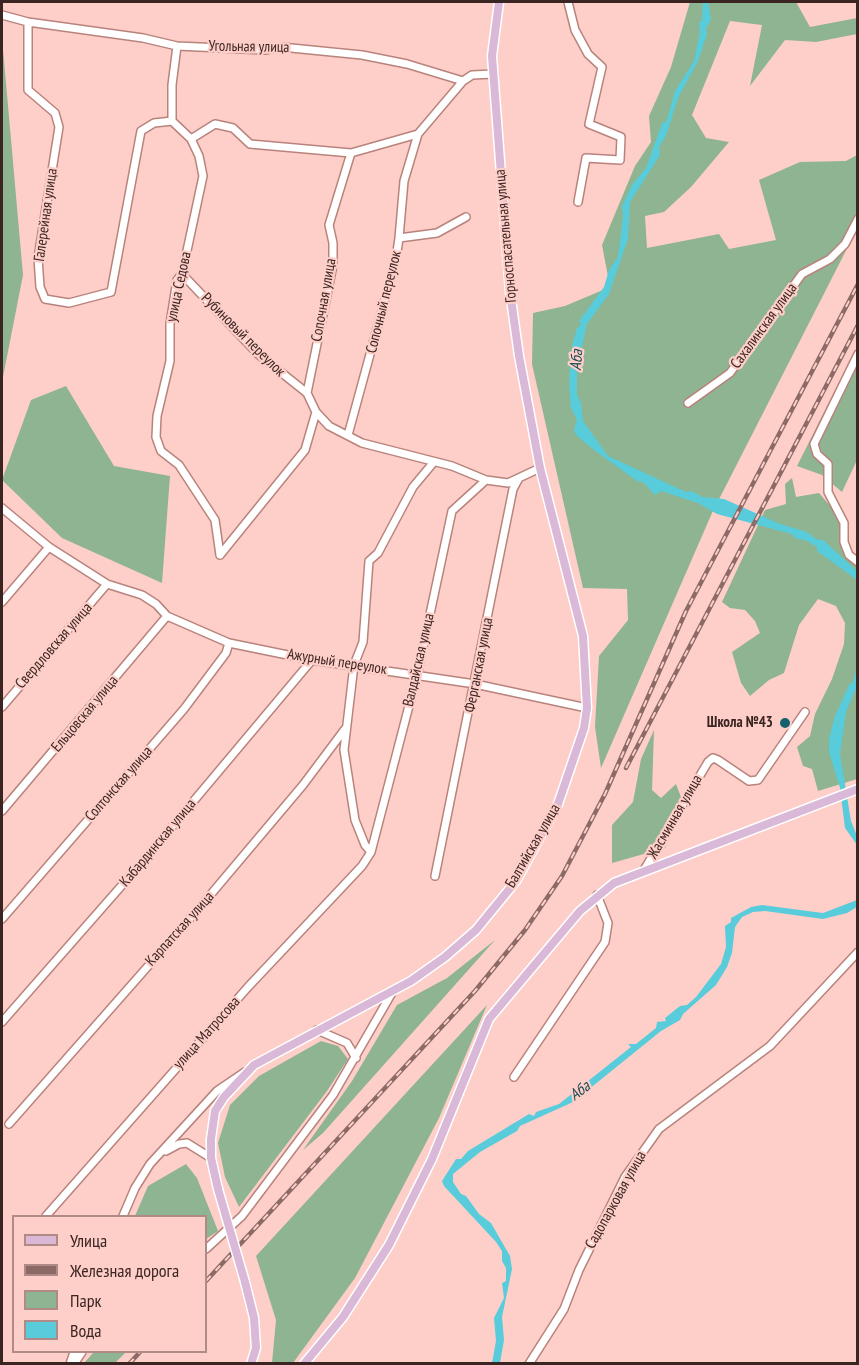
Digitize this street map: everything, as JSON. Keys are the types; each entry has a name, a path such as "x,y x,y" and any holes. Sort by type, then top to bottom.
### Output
{"main road":[{"name":"Горноспасательная улица","path":"499,2 492,56 510,292 540,468"},
{"name":"Балтийская улица","path":"251,1364 256,1348 254,1318 211,1158 215,1111 224,1096 254,1065 394,990 445,957 476,930 516,881 558,804 584,728 587,708 583,636 540,468"},
{"path":"304,1364 343,1317 389,1245 432,1159 489,1019 579,911 614,883 858,789"}],"street":[{"path":"568,2 574,30 588,54 602,67 589,124 621,137 620,160 586,159 578,202"},
{"name":"Угольная улица","path":"2,15 28,22 143,38 177,46 265,50 281,46 362,55 407,64 463,81 472,75 494,75"},
{"name":"Галерейная улица","path":"28,22 28,90 55,113 58,127 38,258 40,287 45,299 69,303 111,292 141,131 154,123 172,121"},
{"path":"172,121 171,85 177,46"},
{"path":"399,238 404,180 418,134 463,81"},
{"name":"улица Седова","path":"172,121 191,139 199,156 203,176 182,274 177,280 170,324 170,361 157,416 156,437 161,450 179,465 215,520 220,555 305,450 316,412"},
{"path":"191,139 215,124 233,128 250,144 351,153 418,134"},
{"name":"Сопочная улица","path":"307,393 333,265 333,243 329,225 351,153"},
{"name":"Сопочный переулок","path":"348,435 396,259 399,238 438,233 466,217"},
{"name":"Сахалинская улица","path":"688,403 730,373 802,274 830,259 845,244 858,219"},
{"name":"Рубиновый переулок","path":"182,274 258,354 307,393"},
{"path":"858,354 814,444 817,454 828,464 828,492 844,523 844,542 849,555 858,562"},
{"path":"307,393 316,412 329,426 362,443 452,466 486,480 508,483 540,468"},
{"name":"Карпатская улица","path":"371,852 365,845 355,820 344,750 354,665 363,642 369,561 378,553 413,487 433,463"},
{"name":"Ферганская улица","path":"435,876 513,489 519,478"},
{"name":"Валдайская улица","path":"371,852 417,675 452,512 486,480"},
{"name":"Ажурный переулок","path":"2,507 50,547 107,584 142,595 156,604 167,616 229,643 312,660 475,684 587,708"},
{"path":"2,602 50,547"},
{"name":"Свердловская улица","path":"2,707 107,584"},
{"name":"Ельцовская улица","path":"2,812 167,616"},
{"name":"Солтонская улица","path":"2,920 184,709 226,653 229,643"},
{"name":"Кабардинская улица","path":"2,1022 145,859 312,660"},
{"name":"Жасминная улица","path":"644,870 708,762 713,758 749,781 758,780 805,712"},
{"name":"Карпатская улица","path":"9,1124 208,897 303,785 345,729"},
{"name":"улица Матросова","path":"47,1215 240,996 362,866 371,852"},
{"path":"514,1077 605,942 608,923 597,895"},
{"name":"Садопарковая улица","path":"529,1364 564,1309 579,1270 639,1155 659,1129 770,1046 858,951"},
{"path":"207,1248 242,1216 333,1095 394,990"},
{"path":"316,1030 347,1043 356,1058"},
{"path":"123,1215 135,1188 150,1164 216,1091 254,1065"},
{"path":"150,1164 179,1144 195,1146 211,1158"}],"green space":[{"path":"690,2 796,2 810,27 857,18 857,34 816,42 785,40 750,86 762,25 730,21 692,115 706,138 729,142 691,187 664,212 645,216 647,248 719,234 729,249 776,240 759,180 800,162 846,161 857,155 857,229 712,513 601,768 595,727 599,656 628,620 627,589 583,588 532,364 533,313 565,306 610,287 602,245 635,166 651,142 649,116 671,67"},
{"path":"2,38 23,275 2,382"},
{"path":"857,347 857,460 842,492 822,475 797,466"},
{"path":"66,386 114,466 170,476 162,583 62,538 2,480 31,400"},
{"path":"792,478 796,497 819,493 832,508 846,527 843,547 857,561 857,779 818,791 812,769 803,766 797,747 810,736 815,714 832,679 844,644 845,623 836,606 818,599 799,625 784,673 769,680 750,696 741,683 732,652 760,633 755,621 745,610 730,608 722,602 765,510 786,504 785,484"},
{"path":"654,730 652,790 661,798 676,784 684,805 665,848 612,863 612,825 633,802 641,759"},
{"path":"495,940 323,1133 303,1150 352,1081 397,1005 447,978"},
{"path":"487,1005 439,1118 355,1278 293,1363 272,1363 276,1320 256,1256"},
{"path":"321,1041 338,1046 348,1059 327,1091 239,1207 225,1177 218,1143 230,1105 259,1076"},
{"path":"186,1164 197,1178 218,1231 207,1238 207,1215 135,1215 148,1186"},
{"path":"93,1353 125,1353 115,1363 84,1363"}],"water":[{"name":"Аба","path":"703,2 708,2 711,19 706,29 707,34 698,61 678,98 666,136 659,147 660,155 630,202 628,239 609,294 587,324 577,368 577,395 581,403 583,421 608,456 686,492 692,491 702,497 724,499 780,524 807,532 816,539 823,540 857,571 857,580 817,551 817,547 795,538 792,534 717,514 698,503 661,491 655,495 643,482 637,481 594,450 576,435 574,430 577,420 571,408 569,383 572,346 577,328 581,325 579,321 604,287 609,270 618,257 623,217 622,206 632,185 646,168 662,123 666,122 675,91 694,61 700,32 699,22 702,21"},
{"path":"857,668 857,686 846,712 840,754 857,845 845,828 840,788 829,752 829,739 835,716 849,685 853,682"},
{"name":"Аба","path":"857,900 857,907 847,913 823,919 765,911 753,912 742,917 735,927 732,953 727,967 716,985 683,1014 680,1020 661,1031 573,1102 520,1126 517,1131 480,1152 453,1174 453,1182 461,1194 466,1196 479,1214 491,1223 510,1256 512,1269 502,1317 504,1340 500,1363 492,1363 496,1341 494,1318 504,1298 502,1283 506,1281 506,1268 502,1261 502,1251 496,1242 444,1186 442,1181 456,1159 461,1159 468,1151 529,1114 534,1116 536,1112 559,1104 631,1047 628,1044 636,1044 656,1028 657,1022 666,1021 665,1018 680,1006 687,1005 696,997 721,964 726,947 725,926 731,922 731,918 751,907 762,905 823,913"}],"railway":[{"path":"207,1280 475,991 525,930 562,876 605,794 686,611 858,284"},
{"path":"626,768 858,325"},
{"path":"129,1364 139,1353"}],"place":[{"name":"Школа №43","path":"785,723"}]}
